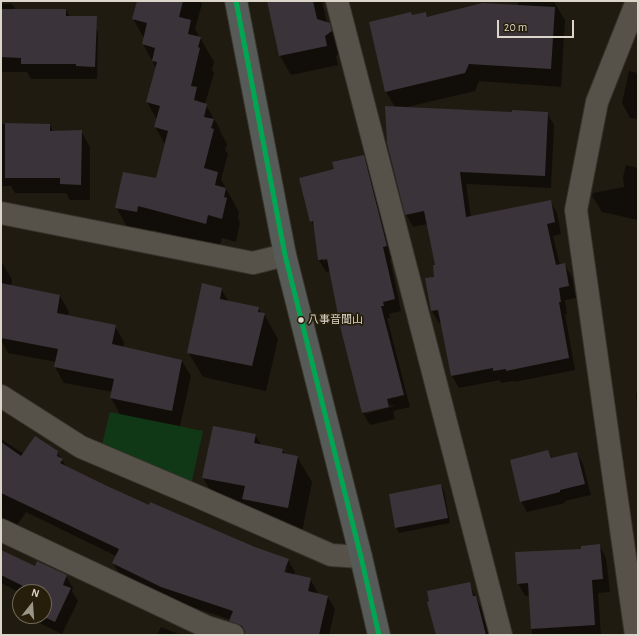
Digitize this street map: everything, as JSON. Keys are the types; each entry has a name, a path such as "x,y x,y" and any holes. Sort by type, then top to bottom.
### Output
{"main road":[{"path":"236,1 285,254 361,557 379,635"}],"street":[{"path":"337,1 501,635"},
{"path":"636,635 576,210 597,102 637,1"},
{"path":"1,213 253,263 285,254"},
{"path":"1,396 81,447 199,496 331,555 361,557"},
{"path":"1,530 207,627 233,635"}],"green space":[{"path":"110,412 203,431 191,485 101,449"}],"building":[{"path":"137,1 183,1 179,17 191,20 188,34 201,37 198,47 200,48 191,86 197,87 194,100 207,104 204,117 214,119 211,128 214,129 204,168 218,172 215,185 226,188 224,197 227,198 222,219 208,215 206,224 138,206 137,212 115,208 123,172 156,178 168,131 154,127 160,106 146,102 157,62 152,61 155,48 142,44 147,23 132,19"},
{"path":"267,1 313,1 317,19 330,23 332,31 325,36 327,46 279,56"},
{"path":"482,3 555,7 551,69 469,64 465,73 385,92 369,22 411,12 412,15 426,12 427,17"},
{"path":"1,9 66,9 66,16 97,16 95,67 76,66 76,64 21,64 21,58 1,57"},
{"path":"385,106 512,112 512,110 548,112 545,176 460,172 466,217 551,200 555,222 547,224 556,265 565,263 569,286 559,288 561,302 559,302 569,358 506,371 506,369 493,371 493,368 451,376 438,310 431,311 425,278 434,277 433,265 435,265 424,211 405,215 387,143"},
{"path":"5,123 50,124 50,131 82,130 81,185 60,184 60,178 5,178"},
{"path":"364,155 387,246 383,247 395,299 383,302 384,306 381,306 404,395 387,399 389,407 362,413 341,330 327,259 318,260 313,221 310,222 299,178 334,169 332,162"},
{"path":"1,283 60,295 57,313 116,325 112,344 182,360 172,411 110,398 114,379 54,367 58,349 1,338"},
{"path":"202,283 222,288 220,299 259,307 258,312 265,313 252,366 187,353"},
{"path":"213,426 256,434 254,443 283,449 282,453 298,456 288,508 242,499 245,486 202,478"},
{"path":"35,436 58,451 57,456 63,459 60,463 105,485 149,505 150,502 255,547 289,559 284,572 311,578 308,591 328,596 319,635 245,635 242,626 229,621 233,611 161,587 112,563 119,549 1,493 1,442 21,456"},
{"path":"548,450 551,458 577,452 585,484 520,502 510,460"},
{"path":"441,484 448,518 395,528 389,494"},
{"path":"600,544 603,579 592,580 595,625 531,629 528,583 517,584 515,552 581,549 581,546"},
{"path":"1,550 35,566 37,561 67,575 63,585 71,588 55,622 52,621 52,584 19,584 1,575"},
{"path":"470,582 473,596 476,596 486,635 436,635 427,602 429,601 427,591"}],"transit line":[{"path":"236,1 285,255 361,557 379,635"}],"place":[{"name":"八事音聞山","path":"301,320"}]}
